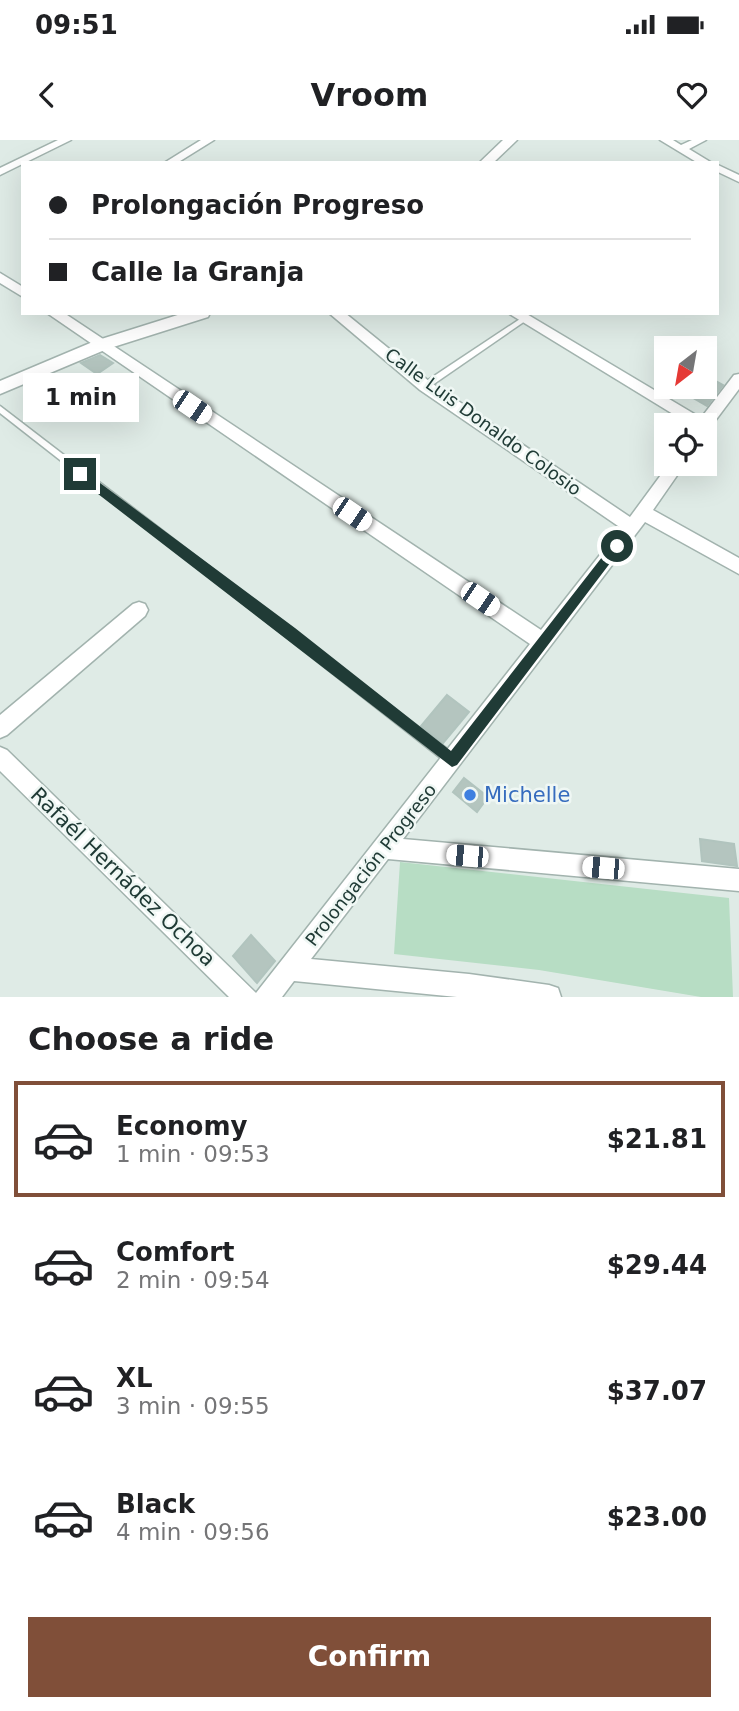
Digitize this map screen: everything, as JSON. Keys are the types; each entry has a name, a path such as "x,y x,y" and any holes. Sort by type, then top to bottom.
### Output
{"street":[{"path":"2,169 66,140"},
{"path":"172,161 209,140"},
{"path":"487,161 511,140"},
{"path":"665,140 703,161"},
{"path":"680,149 701,140"},
{"path":"2,169 21,178"},
{"path":"719,169 739,179"},
{"path":"0,277 21,292"},
{"path":"57,315 543,642"},
{"path":"0,388 101,345 196,315"},
{"name":"Calle Luis Donaldo Colosio","path":"338,315 425,386 637,520 739,567"},
{"path":"520,316 683,413"},
{"path":"712,413 739,379"},
{"name":"Prolongación Progreso","path":"267,997 385,848 668,476"},
{"path":"0,728 139,610"},
{"name":"Rafaél Hernádez Ochoa","path":"0,757 246,997"},
{"path":"385,848 739,880"},
{"path":"289,969 468,991 549,997"}],"lane":[{"path":"425,386 520,316"},
{"path":"0,409 120,506 290,632 452,760"}],"green space":[{"path":"400,862 729,898 733,997 701,997 539,970 394,954"}],"building":[{"path":"100,355 113,363 97,374 81,363"},
{"path":"695,399 712,399 707,406"},
{"path":"447,695 469,712 443,743 421,726"},
{"name":"Michelle","path":"464,778 488,797 477,812 453,792"},
{"path":"700,839 734,844 737,866 702,861"},
{"path":"251,935 275,961 257,983 233,956"}],"place":[{"name":"Michelle","path":"470,795"}],"route":[{"path":"80,474 290,632 452,760 617,546"}]}
